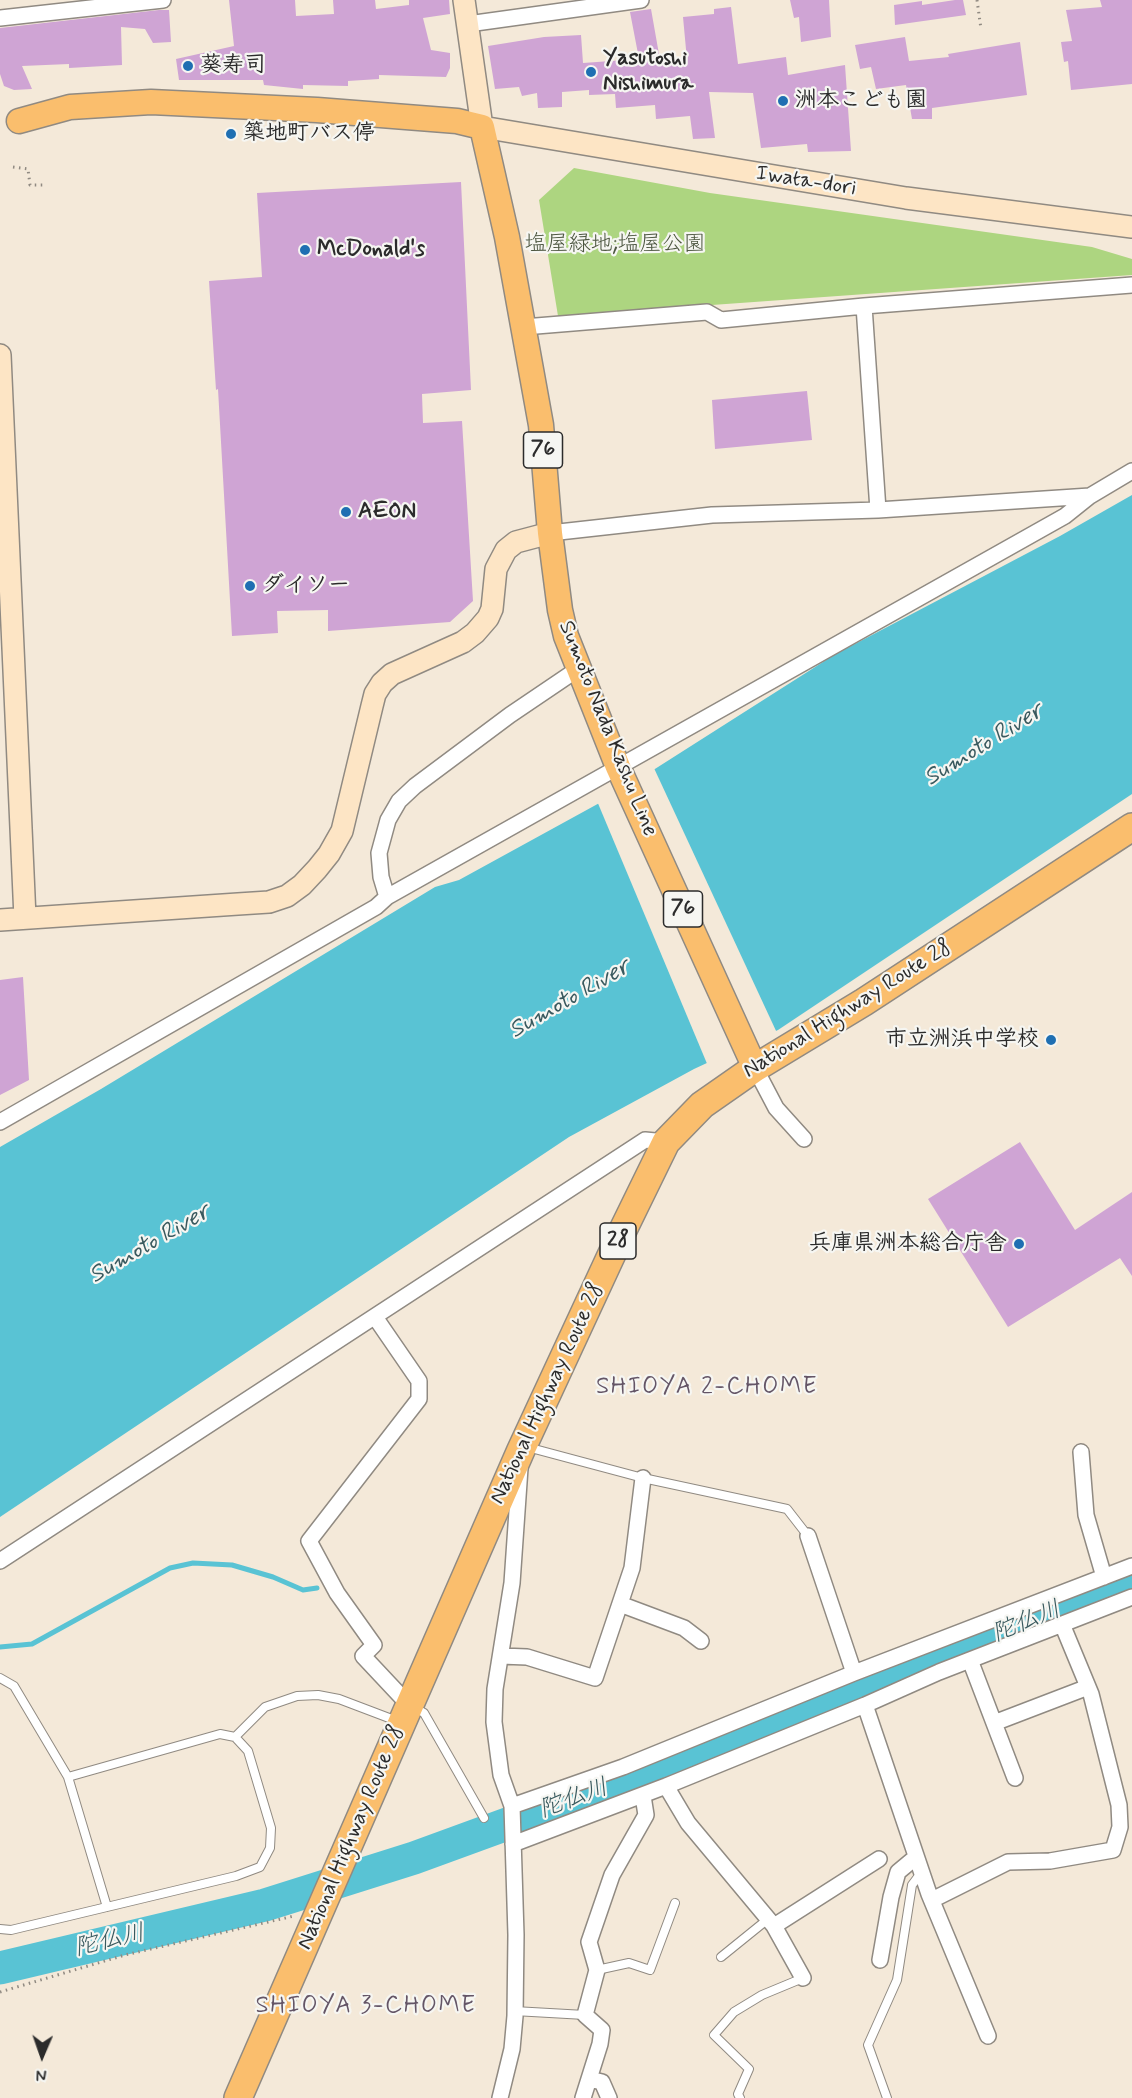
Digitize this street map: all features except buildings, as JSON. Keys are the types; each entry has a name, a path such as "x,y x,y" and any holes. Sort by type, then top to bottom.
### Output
{"highway":[{"name":"National Highway Route 28","path":"238,2098 522,1448 666,1142 702,1105 752,1060 864,1002 1132,827"}],"main road":[{"path":"10,122 59,124 162,116 314,121 408,117 457,121 482,127"},
{"name":"Sumoto Nada Kashu Line","path":"482,127 507,237 541,425 550,533 560,610 566,636 618,767 752,1060"}],"street":[{"path":"0,18 121,2 163,0"},
{"path":"464,0 482,127"},
{"path":"468,24 640,0"},
{"name":"Iwata-dori","path":"482,127 906,198 1132,227"},
{"path":"524,327 707,312 721,320 864,306 1132,285"},
{"path":"864,306 878,510"},
{"path":"0,355 25,918"},
{"path":"0,1122 376,907 387,897 1065,516 1090,496 1132,471"},
{"path":"0,920 258,903 287,896 302,885 329,854 342,831 375,694 382,683 392,674 463,642 475,633 488,618 492,609 496,569 506,550 516,542 550,533 712,515 878,510 1090,496"},
{"path":"387,897 381,877 379,853 388,820 399,801 415,786 510,715 578,669"},
{"path":"752,1060 776,1108 804,1139"},
{"path":"0,1561 645,1140 666,1142"},
{"path":"375,1317 419,1381 419,1399 309,1541 337,1593 374,1645 363,1656 405,1714"},
{"path":"500,2098 512,2049 516,1935 512,1806 501,1775 494,1722 495,1689 512,1582 522,1448"},
{"path":"1082,1452 1086,1515 1104,1577"},
{"path":"501,1656 527,1658 595,1678 632,1568 643,1478"},
{"path":"808,1536 854,1673"},
{"path":"512,1806 623,1767 854,1673 1132,1566"},
{"path":"513,1844 643,1796 865,1705 939,1672 1132,1596"},
{"path":"620,1604 684,1628 701,1641"},
{"path":"932,1900 1008,1862 1050,1862 1113,1850 1120,1827 1119,1804 1088,1687 1062,1624"},
{"path":"929,1646 939,1672"},
{"path":"970,1660 1015,1778"},
{"path":"994,1723 1088,1687"},
{"path":"865,1705 915,1857 988,2036"},
{"path":"666,1786 688,1823 771,1923 803,1978"},
{"path":"583,2098 602,2030 585,2015 597,1970 589,1942 612,1875 645,1815 643,1796"},
{"path":"880,1960 891,1897 898,1872 915,1857"},
{"path":"771,1923 879,1859"},
{"path":"589,2079 602,2082 609,2098"}],"lane":[{"path":"522,1448 643,1478 787,1509 808,1536"},
{"path":"0,1678 14,1686 68,1777 107,1907"},
{"path":"235,1737 266,1707 297,1696 318,1695 405,1714 424,1713 484,1818"},
{"path":"0,1929 11,1930 236,1876 260,1867 270,1848 271,1828 248,1751 235,1737 220,1734 68,1777"},
{"path":"887,2098 868,2045 897,1980 912,1885 921,1873"},
{"path":"597,1970 629,1963 650,1970 675,1903"},
{"path":"721,1957 771,1923"},
{"path":"740,2098 738,2094 749,2069 714,2035 735,2012 762,1995 803,1978"},
{"path":"514,2011 585,2015"}],"path":[{"path":"976,0 981,29"},
{"path":"13,167 28,169 30,185 46,185"},
{"path":"0,1992 125,1955 290,1916 319,1915"}],"green space":[{"name":"塩屋緑地;塩屋公園","path":"574,168 710,193 1092,247 1132,259 1132,275 558,316 539,200"}],"water":[{"name":"Sumoto River","path":"1132,495 1132,794 778,1030 694,1069 569,1137 0,1517 0,1147 101,1089 435,887 459,880 614,795 834,655 1060,536"}],"pier":[{"path":"653,766 777,1033 708,1066 597,801"}],"waterway":[{"path":"0,1647 32,1644 170,1568 193,1563 232,1565 273,1577 303,1590 317,1588"},
{"name":"陀仏川","path":"0,1968 265,1905 414,1858 644,1774 1132,1581"}],"place":[{"name":"葵寿司","path":"188,66"},
{"name":"Yasutoshi Nishimura","path":"591,72"},
{"name":"洲本こども園","path":"783,101"},
{"name":"築地町バス停","path":"231,134"},
{"name":"McDonald's","path":"305,250"},
{"name":"AEON","path":"346,512"},
{"name":"ダイソー","path":"250,586"},
{"name":"市立洲浜中学校","path":"1051,1040"},
{"name":"兵庫県洲本総合庁舎","path":"1019,1244"}],"district":[{"name":"SHIOYA 2-CHOME","path":"707,1388"},
{"name":"SHIOYA 3-CHOME","path":"366,2007"}]}
